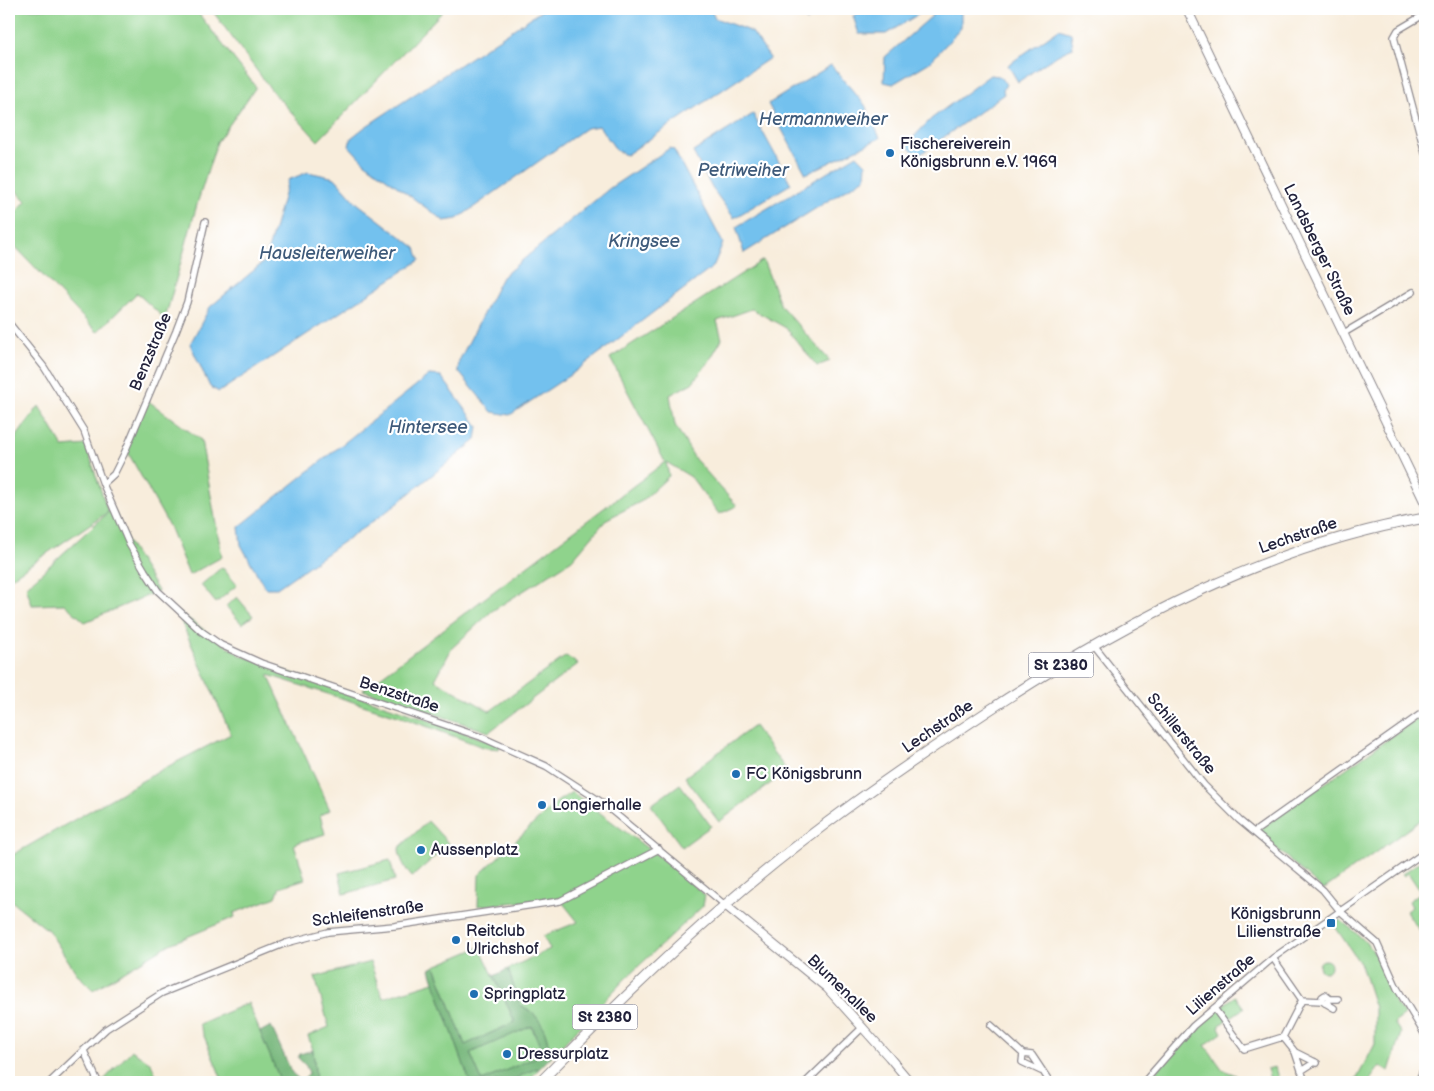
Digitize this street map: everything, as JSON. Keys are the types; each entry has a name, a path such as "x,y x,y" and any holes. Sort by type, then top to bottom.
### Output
{"main road":[{"name":"Lechstraße","path":"540,1082 671,953 760,876 895,774 1025,687 1169,605 1234,574 1345,536 1425,518"}],"street":[{"name":"Landsberger Straße","path":"1186,9 1425,503"},
{"path":"1425,14 1398,30 1394,37 1425,153"},
{"name":"Benzstraße","path":"102,484 114,474 124,454 176,331 187,302 205,222"},
{"path":"1344,333 1413,292"},
{"name":"Benzstraße","path":"9,323 44,367 84,431 102,484 129,544 158,591 180,613 221,645 260,663 471,734 546,766 578,786 659,849 725,905"},
{"name":"Schillerstraße","path":"1094,646 1204,785 1254,832 1323,890 1340,911 1377,943 1398,988 1425,1035"},
{"path":"1254,832 1425,711"},
{"name":"Schleifenstraße","path":"50,1082 106,1029 162,992 286,943 328,932 394,926 560,901 659,849"},
{"name":"Lilienstraße","path":"1144,1082 1193,1026 1273,958 1425,852"},
{"name":"Blumenallee","path":"725,905 827,988 910,1082"},
{"path":"1273,958 1302,1000"},
{"path":"1325,999 1332,990"},
{"path":"1325,999 1334,1008"},
{"path":"1302,1000 1338,999"},
{"path":"1214,1008 1244,1049 1283,1037 1302,1000"},
{"path":"991,1025 1023,1054 1032,1055 1040,1071 1050,1082"},
{"path":"806,1082 863,1027"},
{"path":"1283,1037 1295,1052 1305,1082"},
{"path":"84,1051 98,1082"},
{"path":"1295,1052 1316,1062 1301,1071"},
{"path":"1023,1054 1022,1062 1040,1071"},
{"path":"1418,1082 1425,1066"}],"green space":[{"path":"9,9 195,9 256,87 217,142 198,201 165,319 137,293 97,332 9,240 9,220 26,201 9,183"},
{"path":"211,9 445,9 318,141 272,91"},
{"path":"763,260 781,306 830,361 817,366 786,328 752,309 717,321 722,339 708,363 692,383 670,395 675,425 695,459 737,506 719,514 691,477 666,462 669,476 642,501 607,519 572,560 492,611 452,648 435,680 490,711 566,656 578,664 489,732 363,690 665,462 610,358"},
{"path":"147,400 201,440 222,557 189,575 169,526 126,449"},
{"path":"39,406 63,447 86,445 108,512 9,579 9,447"},
{"path":"113,508 129,544 158,591 85,622 64,604 32,605 26,587"},
{"path":"222,567 237,585 216,603 201,585"},
{"path":"237,597 253,616 242,624 226,606"},
{"path":"180,613 240,655 500,745 499,749 483,747 404,718 268,675 330,810 320,815 325,834 294,844 305,879 280,887 276,897 234,913 235,917 170,944 93,990 77,974 49,931 9,899 9,857 163,769 231,734 181,621"},
{"path":"1425,713 1425,817 1323,890 1257,831"},
{"name":"FC Königsbrunn","path":"754,726 787,771 719,822 685,777"},
{"path":"680,784 711,826 682,847 651,805"},
{"path":"572,792 662,859 705,895 703,906 626,978 551,1057 543,1026 534,1015 520,1005 508,969 550,949 543,936 578,922 559,898 478,906 479,875 558,801"},
{"name":"Aussenplatz","path":"428,821 449,844 412,877 403,864 399,848"},
{"path":"1425,858 1425,939 1406,911 1412,907 1409,901 1421,892 1408,873 1404,876 1402,874"},
{"path":"390,860 395,880 344,894 339,873"},
{"path":"1340,920 1361,937 1374,952 1393,994 1395,1003 1405,1015 1394,1023 1401,1033 1389,1071 1380,1066 1370,1080 1372,1082 1355,1082 1375,1044 1375,1008 1361,965 1334,925"},
{"name":"Springplatz","path":"480,947 515,1022 465,1045 435,966"},
{"path":"1325,960 1331,966 1325,972 1319,966"},
{"path":"370,962 383,998 434,982 470,1082 316,1082 313,1050 308,1036 329,1027 315,977"},
{"path":"435,966 465,1045 515,1022 494,976 508,969 520,1005 534,1015 543,1026 551,1057 538,1070 537,1068 508,1082 470,1082 430,969","holes":["532,1026 543,1054 482,1081 470,1053"]},
{"path":"1235,996 1244,1008 1221,1024 1219,1027 1222,1033 1205,1045 1223,1070 1236,1075 1238,1082 1145,1082 1210,1015"},
{"path":"248,1003 281,1082 223,1082 199,1024"},
{"path":"271,1026 292,1073 301,1081 309,1073 306,1066 298,1058 300,1054 313,1050 316,1082 281,1082 260,1032"},
{"name":"Dressurplatz","path":"531,1026 544,1054 482,1081 470,1053"},
{"path":"132,1050 151,1063 159,1082 102,1082"},
{"path":"1275,1067 1279,1082 1271,1082 1267,1069"},
{"path":"537,1068 538,1070 527,1082 508,1082"}],"water":[{"path":"544,9 710,9 715,18 752,32 770,58 626,155 617,151 599,126 586,128 457,219 444,221 364,162 349,146 351,138 365,127"},
{"path":"799,9 825,9 807,21"},
{"path":"865,9 927,9 886,34 859,34 853,16"},
{"path":"928,9 961,9 961,28 930,62 893,84 884,82 885,57 932,16"},
{"path":"1059,29 1071,33 1073,48 1051,59 1018,82 1008,65"},
{"name":"Hermannweiher","path":"831,65 865,105 880,138 806,174 768,104"},
{"path":"990,75 999,76 1006,84 1003,90 1004,94 919,155 910,149 907,144 931,119"},
{"name":"Petriweiher","path":"753,114 791,184 734,218 712,188 693,152"},
{"name":"Kringsee","path":"670,148 674,150 723,243 713,267 576,371 510,415 492,412 458,371 459,361 502,277 610,188"},
{"path":"857,155 866,164 865,178 744,253 736,227"},
{"name":"Hausleiterweiher","path":"308,172 335,178 357,203 416,248 420,260 219,392 210,387 190,344 210,307 265,261 288,180"},
{"name":"Hintersee","path":"429,375 441,376 478,426 476,440 386,512 277,588 265,588 241,545 239,527"}],"place":[{"name":"Fischereiverein Königsbrunn e.V. 1969","path":"890,153"},
{"name":"FC Königsbrunn","path":"736,774"},
{"name":"Longierhalle","path":"542,805"},
{"name":"Aussenplatz","path":"421,850"},
{"name":"Königsbrunn Lilienstraße","path":"1331,923"},
{"name":"Reitclub Ulrichshof","path":"456,940"},
{"name":"Springplatz","path":"474,994"},
{"name":"Dressurplatz","path":"507,1054"}]}
